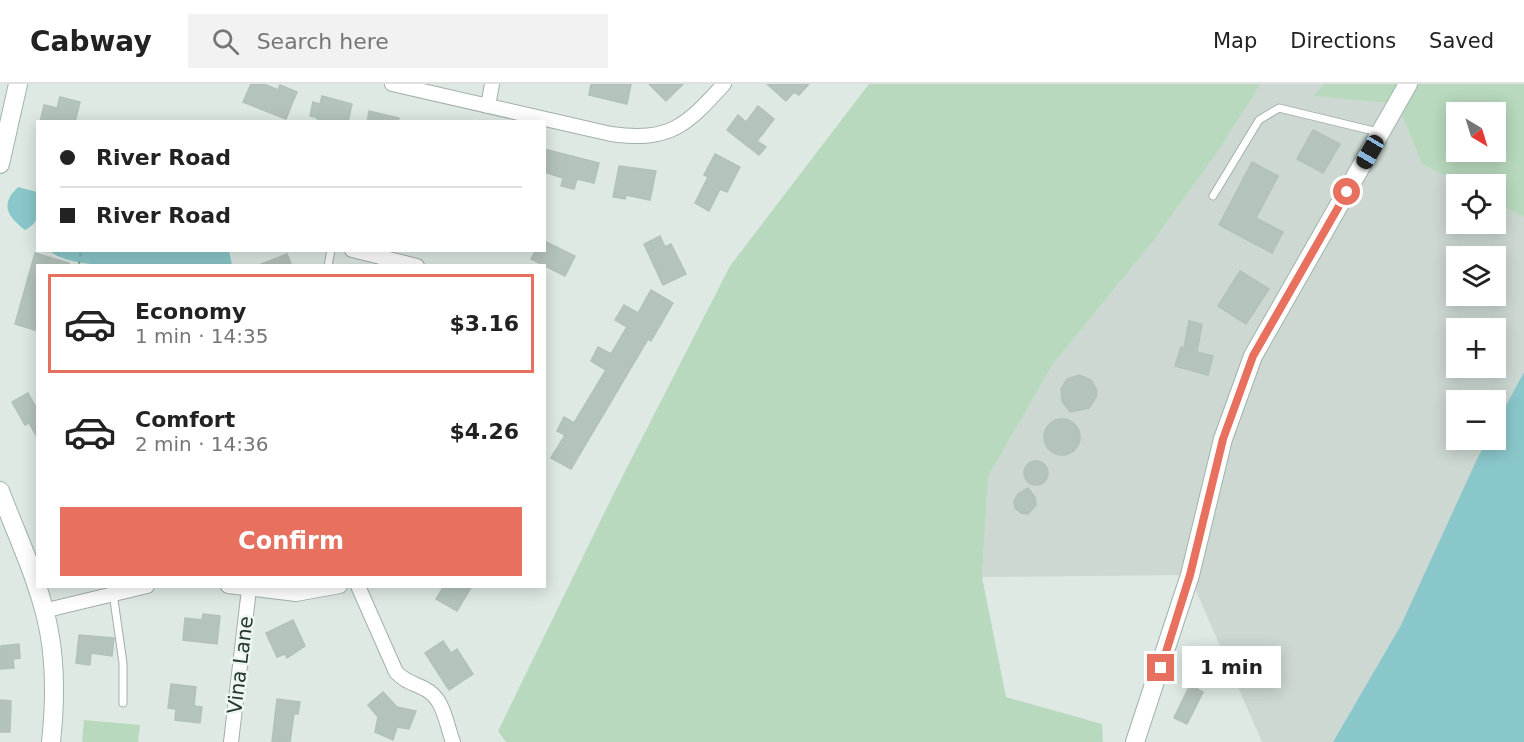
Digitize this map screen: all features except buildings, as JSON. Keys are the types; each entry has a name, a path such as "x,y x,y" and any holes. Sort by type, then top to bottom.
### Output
{"main road":[{"path":"0,164 18,84"},
{"path":"1135,742 1190,575 1223,439 1253,356 1408,84"},
{"path":"0,491 49,630 54,677 51,742"}],"street":[{"path":"392,84 611,134 647,137 676,128 696,115 724,84"},
{"path":"488,106 492,84"},
{"path":"360,252 409,264"},
{"path":"43,611 115,590 131,588"},
{"path":"242,588 296,594 329,588"},
{"path":"359,588 396,672 403,679 424,688 438,699 453,742"},
{"name":"Vina Lane","path":"231,742 249,589"}],"lane":[{"path":"1213,196 1259,120 1280,108 1381,132"},
{"path":"115,590 123,663 123,703"}],"path":[{"path":"79,264 81,252"}],"shaded area":[{"path":"1261,84 1324,84 1314,96 1397,104 1422,164 1446,176 1446,234 1506,234 1506,208 1524,217 1524,372 1506,405 1506,390 1446,390 1446,450 1482,450 1401,625 1333,742 1262,742 1189,575 982,577 988,477 1053,364 1151,244 1217,153"}],"green space":[{"path":"869,84 1261,84 1217,153 1151,244 1053,364 988,477 982,577 1006,697 1102,724 1103,742 506,742 498,731 614,493 730,266"},
{"path":"1324,84 1524,84 1524,217 1506,208 1506,174 1446,174 1446,176 1422,164 1397,104 1313,96"},
{"path":"84,720 140,725 138,742 82,742"}],"water":[{"path":"18,187 36,192 36,220 25,230 14,220 8,210 12,193"},
{"path":"52,252 229,252 232,264 91,264 63,258"},
{"path":"1524,372 1524,742 1333,742 1401,625 1482,450 1506,450 1506,405"}],"route":[{"path":"1161,668 1190,575 1223,439 1253,356 1347,192"}]}
